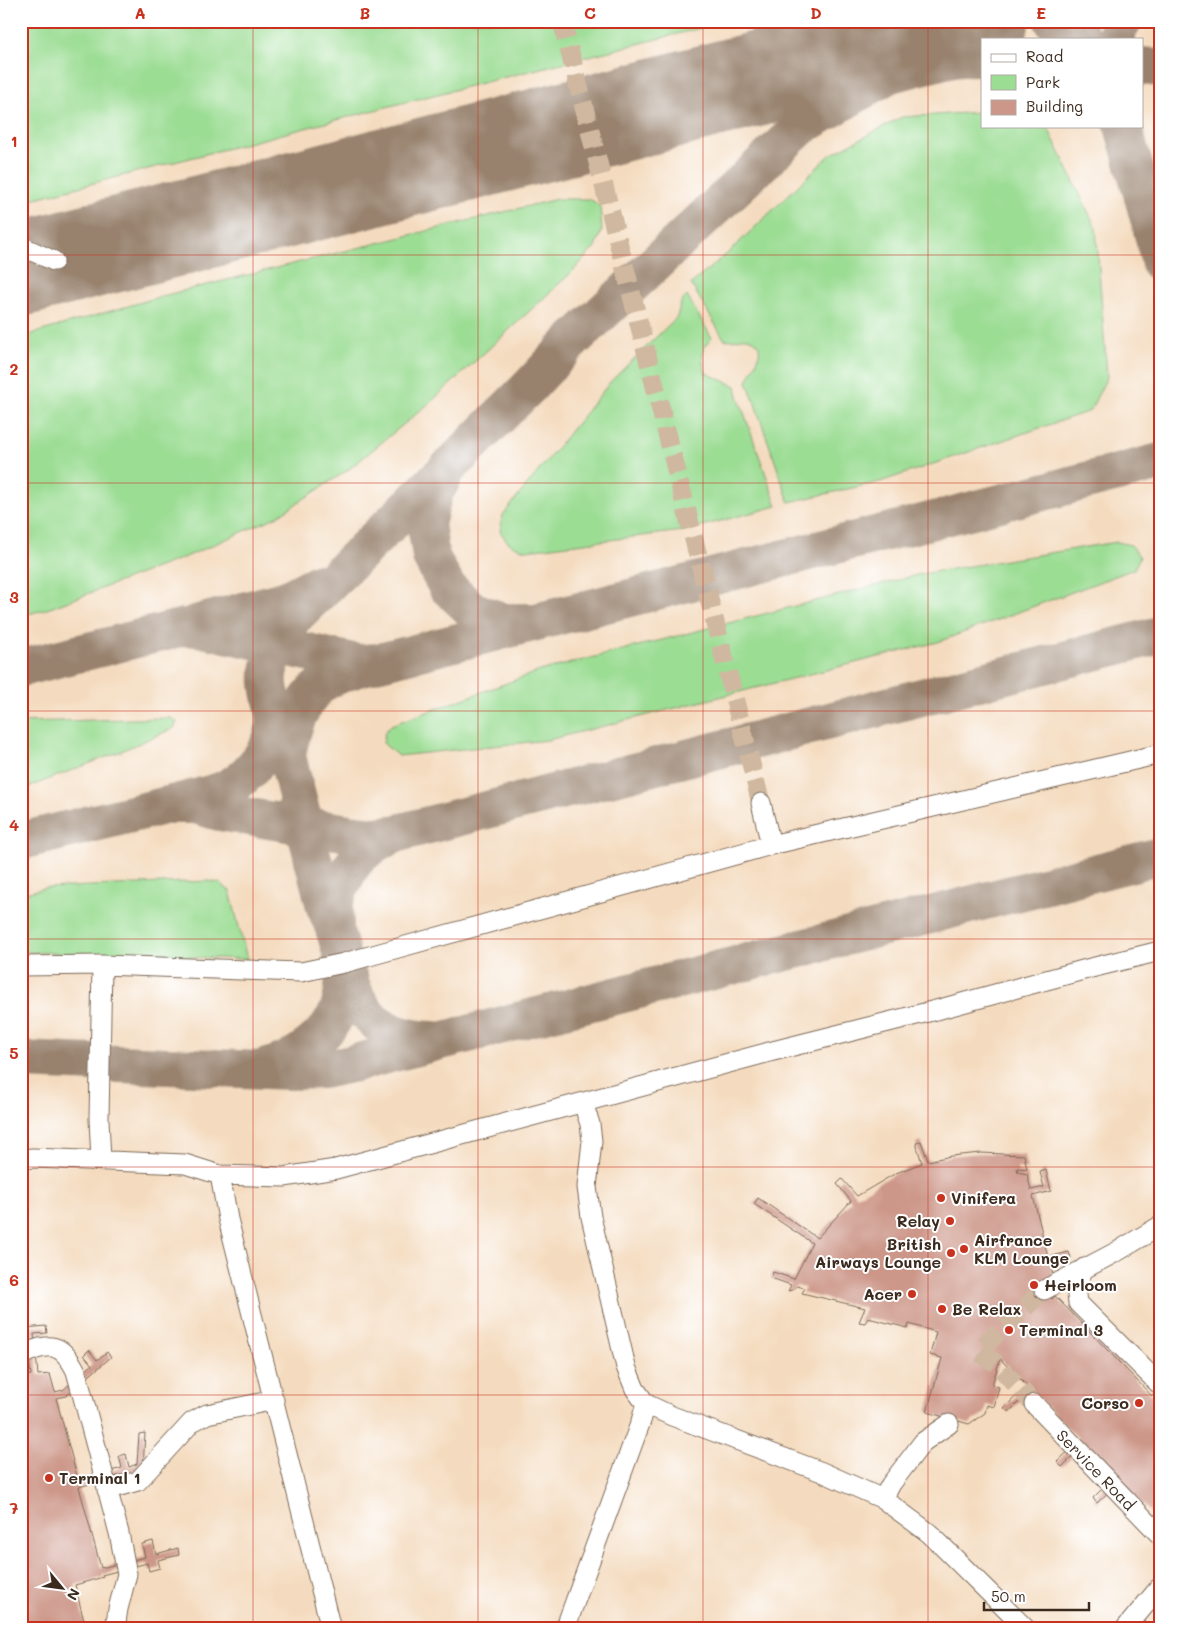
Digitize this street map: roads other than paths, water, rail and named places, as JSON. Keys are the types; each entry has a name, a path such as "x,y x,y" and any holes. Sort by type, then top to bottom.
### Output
{"street":[{"path":"21,246 54,261"},
{"path":"21,966 102,965 301,972 344,963 771,845 1160,754"},
{"path":"760,802 771,845"},
{"path":"21,1159 185,1164 220,1175 284,1177 336,1169 773,1051 1160,951"},
{"path":"101,1160 99,1120 102,965"},
{"path":"583,1103 590,1124 592,1141 587,1187 591,1217 626,1367 635,1388 646,1404 672,1416 822,1472 883,1499 929,1533 1026,1629"},
{"path":"220,1175 228,1219 331,1629"},
{"path":"1044,1290 1118,1251 1160,1226"},
{"path":"1084,1268 1076,1287 1078,1303 1160,1385"},
{"path":"21,1354 41,1346 52,1346 70,1358 76,1371 119,1533 127,1574 115,1629"},
{"path":"107,1490 138,1482 192,1422 206,1414 274,1400"},
{"path":"565,1629 646,1404"},
{"name":"Service Road","path":"1034,1404 1160,1535"},
{"path":"883,1499 891,1484 923,1442 949,1424"},
{"path":"1125,1629 1160,1587"}],"tunnel":[{"path":"562,21 761,803"},
{"path":"984,1345 1044,1290"},
{"path":"980,1353 996,1363 1034,1404"}],"place":[{"name":"Vinifera","path":"941,1198"},
{"name":"Relay","path":"950,1221"},
{"name":"Airfrance KLM Lounge","path":"964,1249"},
{"name":"British Airways Lounge","path":"951,1253"},
{"name":"Heirloom","path":"1034,1285"},
{"name":"Acer","path":"912,1294"},
{"name":"Be Relax","path":"942,1309"},
{"name":"Terminal 3","path":"1009,1330"},
{"name":"Corso","path":"1139,1403"},
{"name":"Terminal 1","path":"49,1478"}]}
